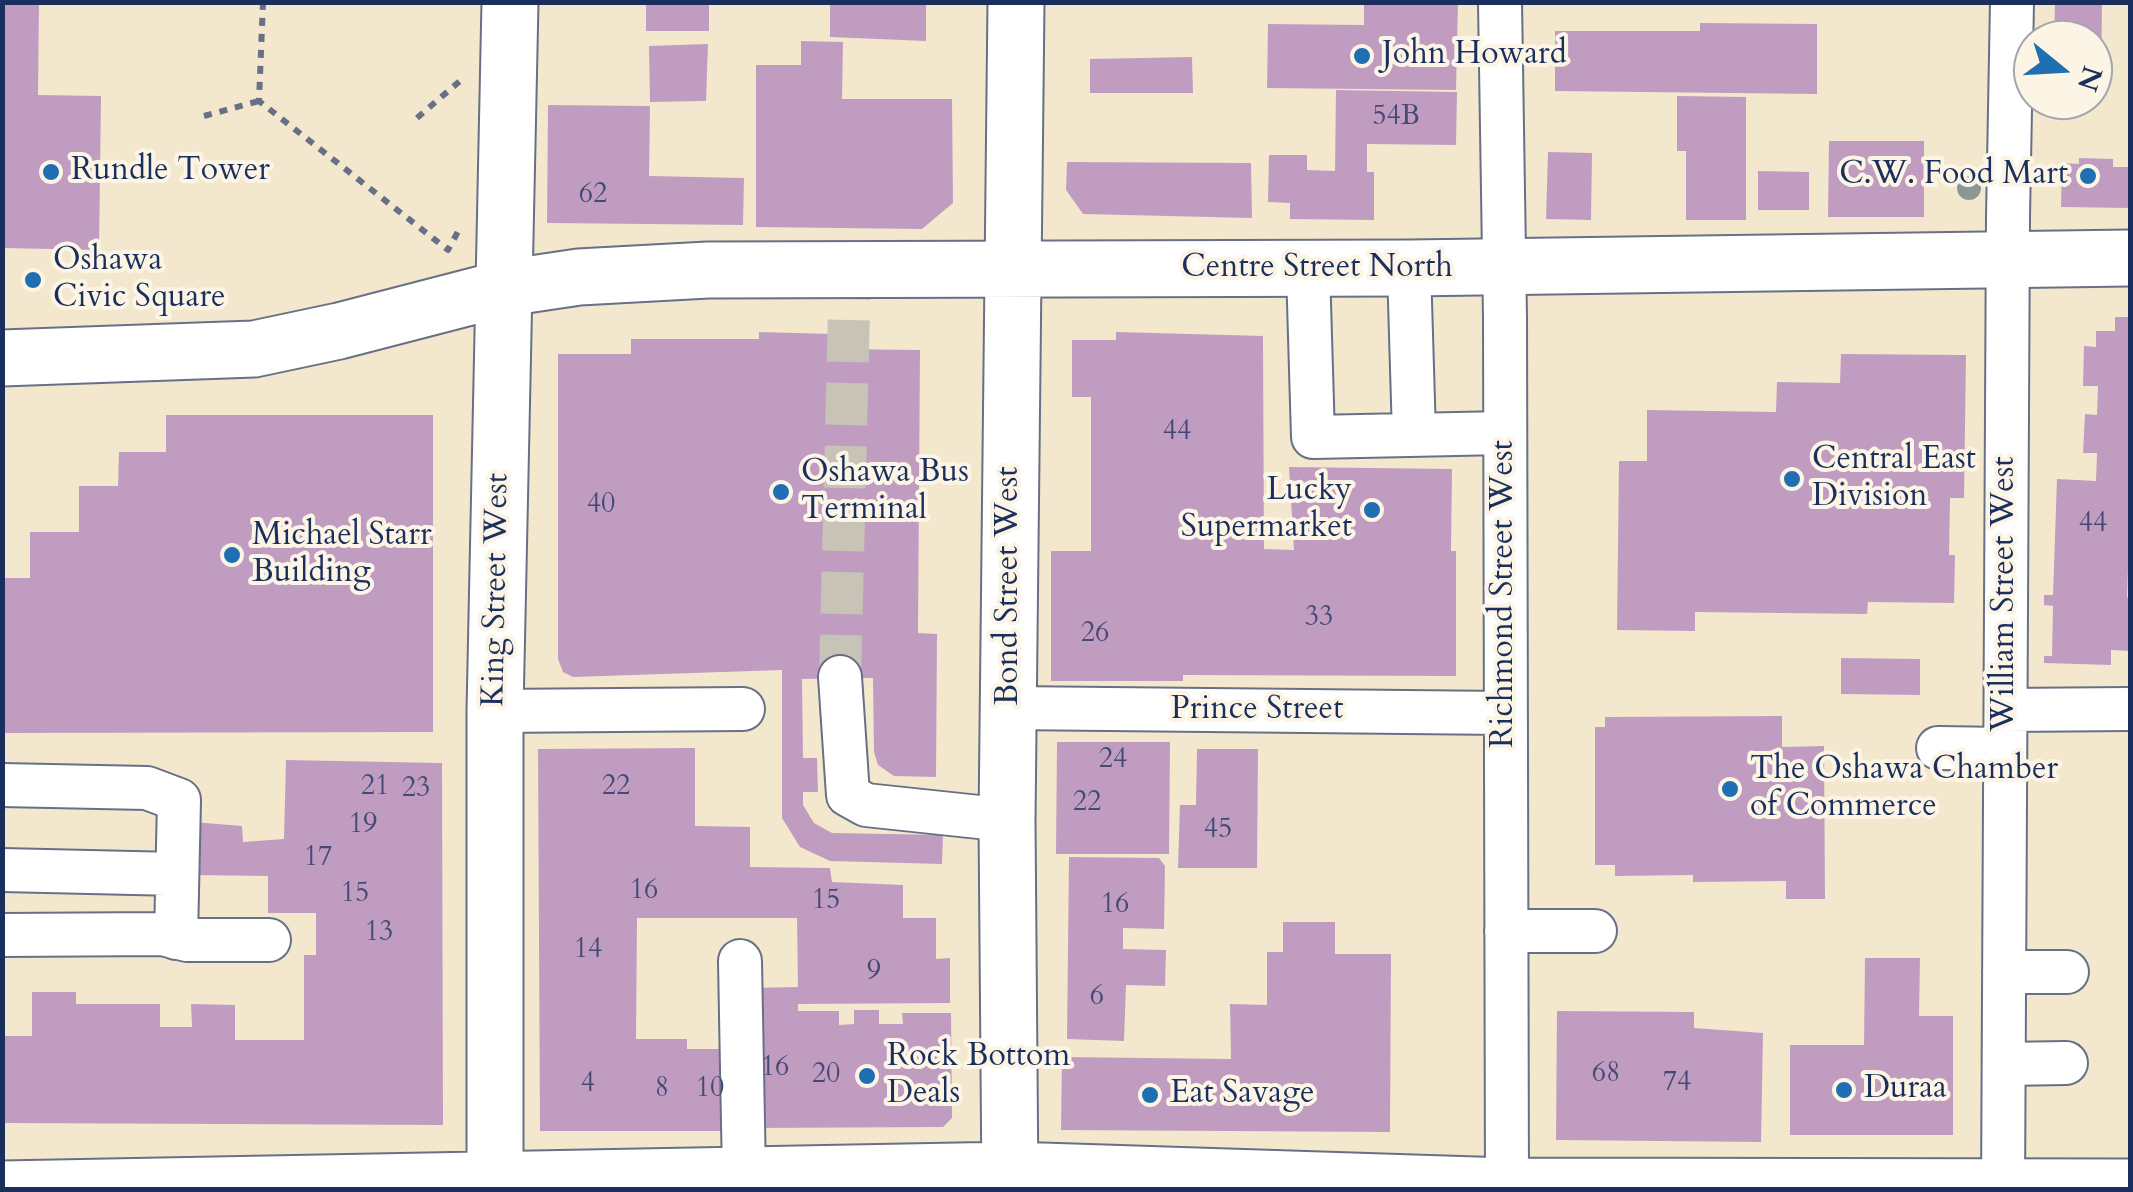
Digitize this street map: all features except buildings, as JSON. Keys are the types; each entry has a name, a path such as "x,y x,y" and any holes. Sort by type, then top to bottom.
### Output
{"main road":[{"name":"King Street West","path":"495,1184 495,711 510,2"},
{"name":"Bond Street West","path":"1011,1180 1007,820 1016,2"},
{"name":"Centre Street North","path":"2,358 254,349 504,288 578,277 708,270 1308,269 2130,258"},
{"path":"2,1188 664,1184 744,1176 1507,1188 2130,1187"}],"street":[{"name":"Richmond Street West","path":"1500,2 1507,1188"},
{"name":"William Street West","path":"2003,1187 2012,2"},
{"path":"1409,268 1414,435"},
{"path":"1308,269 1313,437 1504,433"},
{"path":"840,677 848,795 866,805 1007,820"},
{"name":"Prince Street","path":"1010,708 1505,713"},
{"path":"495,711 743,709"},
{"path":"1938,748 2006,729 2130,709"},
{"path":"2,785 148,788 178,800 176,938"},
{"path":"2,870 178,874"},
{"path":"1506,932 1595,932"},
{"path":"2,936 162,934 176,938 269,940"},
{"path":"740,961 744,1176"},
{"path":"2004,972 2067,972"},
{"path":"2004,1064 2066,1063"}],"path":[{"path":"260,101 263,2"},
{"path":"417,118 462,80"},
{"path":"204,116 260,101"},
{"path":"260,101 448,250 462,225"}],"tunnel":[{"path":"840,677 850,270"}],"place":[{"name":"John Howard","path":"1362,56"},
{"name":"Rundle Tower","path":"51,172"},
{"name":"C.W. Food Mart","path":"2088,176"},
{"name":"Oshawa Civic Square","path":"33,280"},
{"name":"Central East Division","path":"1792,479"},
{"name":"Oshawa Bus Terminal","path":"781,492"},
{"name":"Lucky Supermarket","path":"1372,510"},
{"name":"Michael Starr Building","path":"232,555"},
{"name":"The Oshawa Chamber of Commerce","path":"1730,789"},
{"name":"Rock Bottom Deals","path":"867,1076"},
{"name":"Duraa","path":"1844,1090"},
{"name":"Eat Savage","path":"1150,1095"}]}
